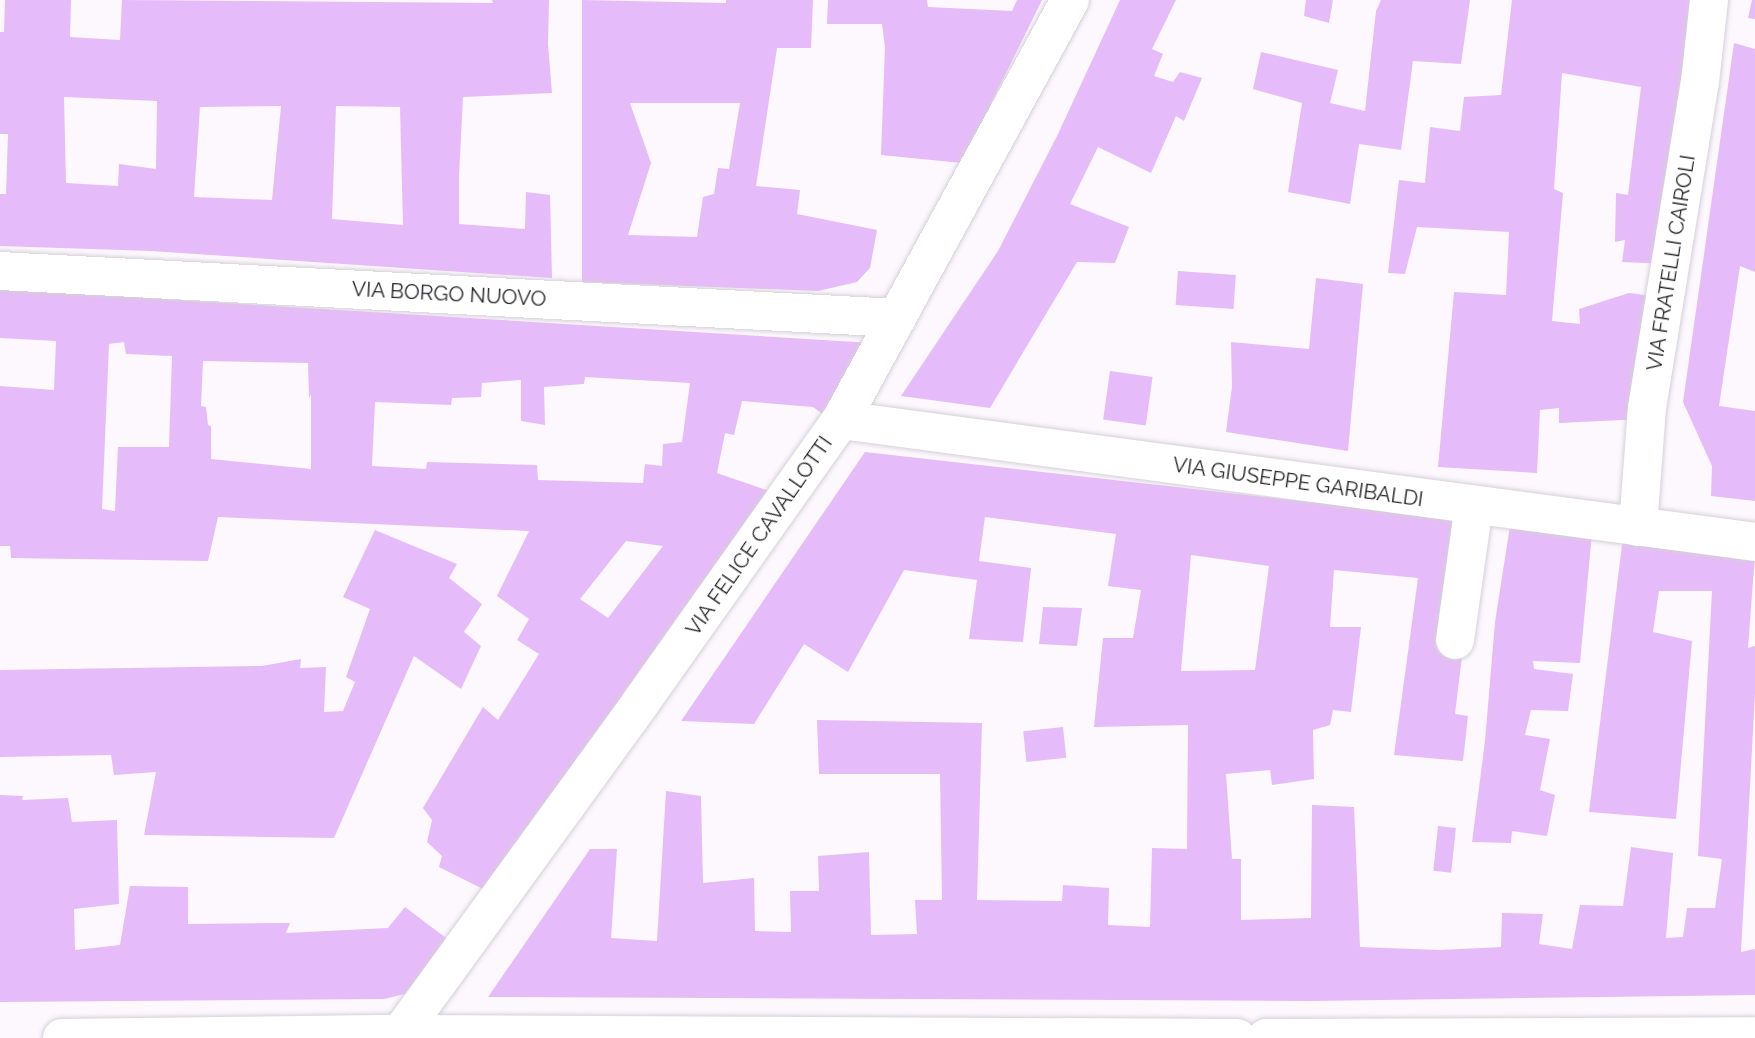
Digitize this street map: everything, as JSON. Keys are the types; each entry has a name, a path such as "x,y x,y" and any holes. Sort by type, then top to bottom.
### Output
{"street":[{"name":"VIA FELICE CAVALLOTTI","path":"396,1036 641,702 841,420 1070,0"},
{"name":"VIA FRATELLI CAIROLI","path":"1638,527 1647,408 1698,95 1709,0"},
{"name":"VIA BORGO NUOVO","path":"0,271 897,318"},
{"name":"VIA GIUSEPPE GARIBALDI","path":"841,420 1755,542"},
{"path":"1455,640 1474,505"},
{"path":"1266,1038 1755,1036"},
{"path":"62,1038 1237,1038"}],"building":[{"path":"5,0 71,0 70,37 120,40 122,0 493,3 492,0 549,0 548,44 552,93 463,97 459,224 525,229 526,192 550,195 552,278 151,251 0,246 0,194 6,194 8,134 0,134 0,32 4,32","holes":["64,97 157,101 156,169 119,164 118,186 66,183","281,106 272,200 194,197 200,107","336,106 400,107 403,225 332,219"]},
{"path":"582,0 726,3 726,0 813,0 811,48 777,48 756,186 800,190 797,214 877,230 870,268 857,282 818,291 582,282","holes":["630,103 740,103 729,169 718,168 714,194 703,197 697,237 628,235 651,163"]},
{"path":"828,0 927,0 928,7 1012,11 1017,0 1042,0 962,163 881,155 885,47 882,24 827,24"},
{"path":"1120,0 1176,0 1152,49 1163,54 1154,76 1173,82 1180,72 1202,78 1184,121 1176,116 1151,173 1098,147 1070,204 1129,227 1115,263 1077,262 990,408 901,396 998,251 1058,134"},
{"path":"1306,0 1333,0 1329,23 1304,16"},
{"path":"1381,0 1470,0 1461,64 1413,61 1401,150 1359,144 1350,204 1288,192 1302,103 1253,89 1261,52 1338,70 1330,103 1365,111 1376,11"},
{"path":"1512,0 1707,0 1668,264 1622,262 1625,240 1615,242 1616,193 1628,195 1641,87 1562,73 1554,189 1563,193 1552,321 1580,324 1579,309 1629,293 1662,297 1644,419 1559,423 1559,408 1540,410 1537,473 1438,467 1454,292 1506,295 1509,232 1417,227 1405,274 1388,273 1399,180 1425,183 1430,127 1460,131 1464,97 1501,95"},
{"path":"1752,0 1755,0 1755,19 1748,18"},
{"path":"1734,43 1755,49 1755,272 1740,266 1719,406 1755,411 1755,501 1711,496 1712,466 1683,402"},
{"path":"1178,271 1236,275 1233,309 1176,305"},
{"path":"1316,278 1363,284 1348,451 1226,432 1232,387 1231,342 1309,349"},
{"path":"0,290 872,343 825,416 813,407 742,401 734,435 725,433 717,473 775,493 489,892 439,867 442,856 427,842 432,820 423,808 483,707 498,720 539,654 517,640 529,619 497,596 529,531 218,517 208,561 11,558 10,546 0,546 0,386 54,390 56,341 0,338","holes":["124,342 126,354 172,356 169,447 118,447 115,511 102,509 109,344","203,361 308,363 309,398 311,394 311,469 211,459 211,426 208,425 206,407 201,406","585,377 690,383 682,442 663,444 662,466 645,464 643,483 538,480 537,465 427,462 426,469 372,466 375,402 451,405 452,398 481,397 482,383 521,380 521,421 545,425 544,387 584,384","626,541 663,546 608,618 580,599"]},
{"path":"1110,371 1153,377 1146,426 1103,420"},
{"path":"865,452 1462,519 1463,648 1455,714 1468,716 1463,761 1394,755 1418,578 1334,570 1330,627 1361,627 1351,712 1333,710 1330,725 1313,730 1314,779 1272,785 1270,770 1226,774 1232,859 1241,859 1241,920 1311,918 1312,805 1354,807 1360,947 1440,950 1501,947 1502,913 1543,914 1539,944 1572,949 1580,905 1623,906 1631,847 1673,853 1666,938 1683,937 1687,908 1715,908 1722,859 1698,856 1712,591 1659,591 1653,632 1692,641 1676,819 1589,812 1623,537 1755,555 1748,648 1755,646 1755,694 1741,952 1755,949 1755,995 1311,1001 488,997 590,849 617,849 611,938 657,941 666,791 701,796 703,883 754,878 755,931 791,932 790,891 819,891 818,856 869,852 871,935 917,934 915,900 942,900 940,774 819,774 817,720 982,723 977,900 1062,901 1063,885 1109,888 1108,925 1150,927 1152,848 1187,849 1188,725 1094,727 1103,638 1133,638 1141,590 1108,586 1116,534 985,517 979,561 1031,568 1023,642 969,639 977,580 904,570 848,672 804,644 754,724 681,721","holes":["1191,555 1269,566 1255,670 1181,671"]},
{"path":"1510,526 1592,533 1580,663 1533,661 1534,669 1573,674 1568,711 1531,710 1525,735 1550,739 1540,790 1555,795 1547,836 1512,831 1511,843 1472,842 1485,741 1495,622"},
{"path":"375,530 457,564 449,578 482,604 464,632 481,646 461,689 414,656 334,838 144,835 156,772 114,775 111,755 0,757 0,670 262,666 301,659 300,668 326,667 324,712 343,711 355,682 346,677 370,609 343,597"},
{"path":"1043,607 1082,608 1077,646 1039,644"},
{"path":"1063,727 1066,758 1026,762 1023,731"},
{"path":"0,795 23,796 22,800 68,798 72,822 117,820 119,904 74,909 75,950 120,945 130,886 188,887 188,924 290,923 286,933 388,928 405,907 454,944 405,994 384,999 0,1002"},
{"path":"1438,826 1456,828 1451,873 1433,871"}]}
